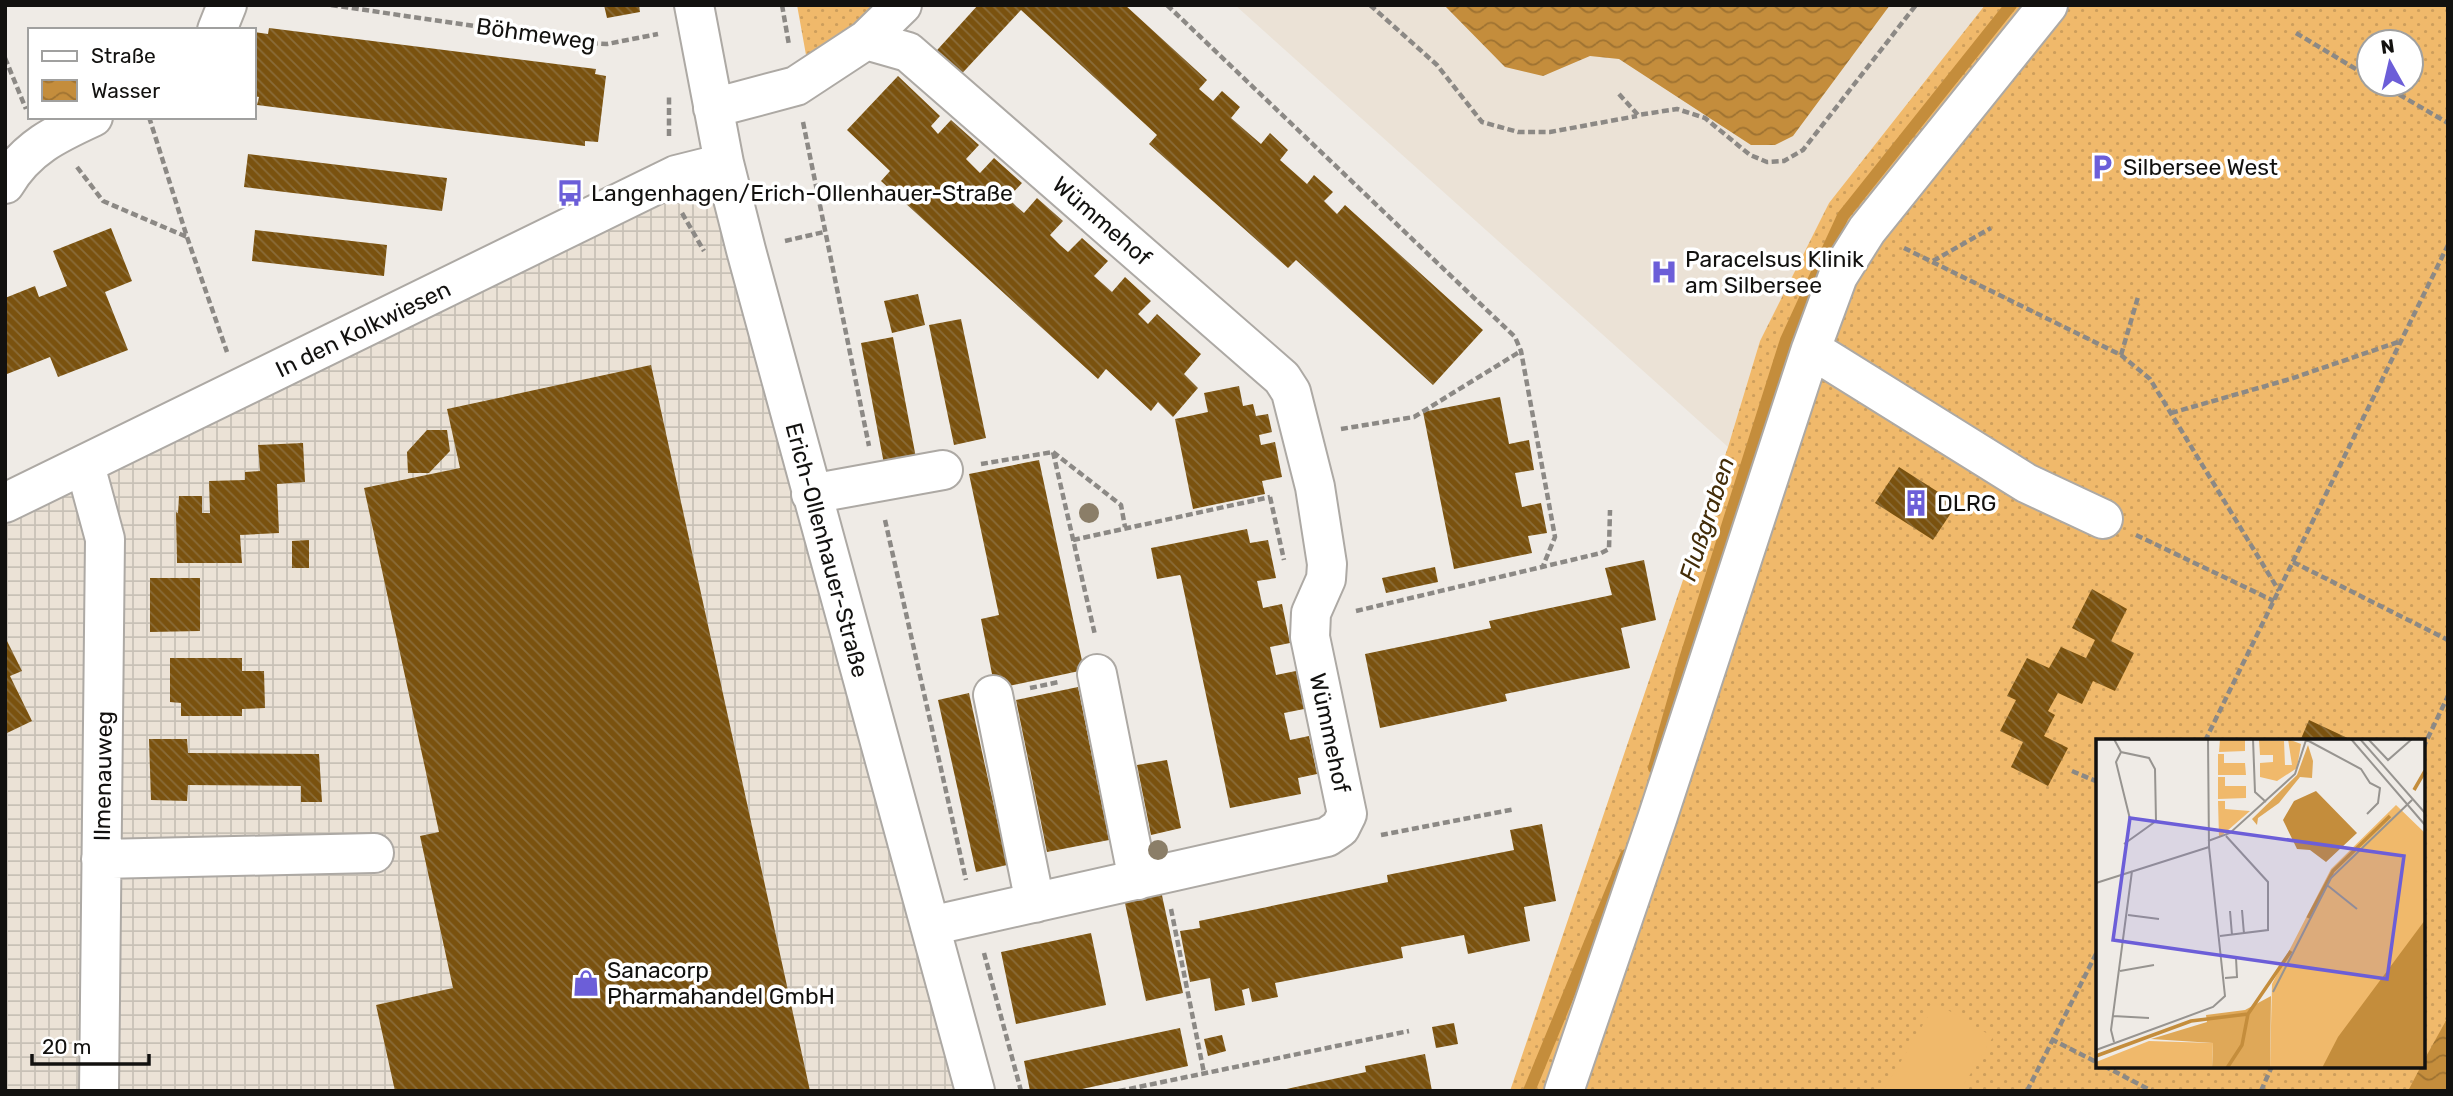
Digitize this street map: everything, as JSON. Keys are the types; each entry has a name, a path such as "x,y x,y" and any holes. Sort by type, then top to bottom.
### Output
{"street":[{"path":"218,28 228,5"},
{"name":"Erich-Ollenhauer-Straße","path":"694,5 724,163 811,494 975,1091"},
{"path":"713,108 796,86 866,40 902,5"},
{"path":"1564,1091 1811,349 1838,276 1867,230 2048,5"},
{"name":"Wümmehof","path":"866,40 908,52 1282,378 1291,392 1315,487 1327,564 1326,579 1310,621 1310,637 1347,814 1340,828"},
{"path":"5,184 16,165 52,135 88,119"},
{"name":"In den Kolkwiesen","path":"5,503 676,175 724,163"},
{"path":"1811,349 2026,483 2103,519"},
{"name":"Ilmenauweg","path":"85,465 104,539 99,1091"},
{"path":"811,494 943,470"},
{"path":"1097,674 1151,877"},
{"path":"993,695 1035,903"},
{"path":"930,926 1327,837 1340,828"},
{"path":"101,859 374,853"}],"path":[{"name":"Böhmeweg","path":"331,5 590,43 607,44 658,34"},
{"path":"782,5 877,483 974,916 1021,1091"},
{"path":"1167,5 1515,337 1521,351 1555,537 1544,566"},
{"path":"1370,5 1437,65 1482,122 1518,132 1550,132 1677,109 1705,118 1750,155 1767,162 1784,160 1802,150 1916,5"},
{"path":"2296,33 2355,69"},
{"path":"5,58 28,114"},
{"path":"1619,94 1638,116"},
{"path":"2405,98 2448,123"},
{"path":"30,119 52,135 103,201 187,237"},
{"path":"150,119 240,390"},
{"path":"1932,261 1991,228"},
{"path":"1867,230 2121,355 2150,379 2279,591"},
{"path":"2206,739 2448,245"},
{"path":"2121,355 2138,297"},
{"path":"2171,413 2290,379 2402,340"},
{"path":"1303,435 1414,417 1521,351"},
{"path":"993,695 1097,674 1100,660 1052,452"},
{"path":"943,470 1052,452 1121,505 1125,527"},
{"path":"1073,540 1315,487"},
{"path":"1270,497 1286,569"},
{"path":"1310,621 1601,553 1609,549 1610,510"},
{"path":"2103,519 2274,601"},
{"path":"2293,562 2448,640"},
{"path":"2425,744 2448,696"},
{"path":"2072,771 2096,781"},
{"path":"1340,828 1366,838 1515,809"},
{"path":"1151,877 1204,1073"},
{"path":"2027,1091 2096,954"},
{"path":"1119,1091 1409,1031"},
{"path":"2051,1040 2096,1062"},
{"path":"2108,1068 2152,1091"},
{"path":"2261,1091 2271,1068"}],"shaded area":[{"path":"797,5 882,5 808,66"},
{"name":"Paracelsus Klinik am Silbersee","path":"1235,5 1985,5 1829,203 1760,341 1728,447"},
{"path":"1985,5 2448,5 2448,1091 1510,1091 1728,447 1760,341 1829,203"},
{"path":"724,163 975,1091 5,1091 5,503"},
{"path":"1936,1003 1993,1037 1960,1091 1883,1091"}],"water":[{"path":"1444,5 1890,5 1793,136 1775,145 1751,145 1619,59 1590,56 1543,76 1505,67"},
{"path":"2448,1017 2448,1091 2408,1091 2420,1068 2425,1068 2425,1058"}],"building":[{"path":"604,5 639,5 640,12 607,18"},
{"path":"978,5 1125,5 1207,80 1199,89 1213,101 1222,91 1240,107 1231,118 1261,144 1270,133 1288,150 1280,160 1307,184 1314,175 1333,192 1324,201 1337,214 1345,205 1483,330 1433,385 1296,260 1288,268 1149,144 1157,135 1021,10 954,82 929,59"},
{"path":"269,28 596,69 595,74 606,76 598,142 585,141 585,146 257,105 259,97 256,96 256,32 268,34"},
{"path":"898,76 940,116 931,126 938,134 951,120 979,145 966,159 980,173 994,158 1022,183 1008,198 1017,207 1024,213 1037,198 1063,221 1050,235 1060,245 1068,252 1082,238 1108,261 1094,276 1112,292 1125,277 1151,301 1138,314 1148,324 1157,314 1201,354 1184,374 1198,388 1173,417 1158,402 1151,411 1106,369 1098,379 881,181 890,171 847,130"},
{"path":"248,154 447,178 442,211 244,187"},
{"path":"111,228 132,281 105,292 128,350 58,377 50,357 7,374 5,298 35,286 39,297 67,286 53,251"},
{"path":"255,230 387,245 384,276 252,261"},
{"path":"918,294 925,325 892,333 884,301"},
{"path":"961,319 986,438 954,445 929,325"},
{"path":"893,337 916,458 884,464 861,343"},
{"path":"651,365 810,1091 395,1091 376,1005 453,988 420,836 439,832 364,488 460,468 447,409"},
{"path":"1239,386 1243,406 1253,404 1256,416 1268,414 1272,432 1259,435 1261,445 1275,442 1282,477 1262,481 1265,494 1193,509 1175,419 1208,412 1204,393"},
{"path":"1500,397 1509,444 1529,440 1534,470 1515,473 1522,507 1541,503 1547,533 1528,536 1532,553 1454,569 1423,412"},
{"path":"427,430 447,430 450,451 429,473 408,473 407,452"},
{"path":"303,443 305,482 277,484 279,533 240,535 242,563 177,563 176,512 178,513 179,496 202,496 202,513 210,513 209,481 245,480 245,472 260,471 258,445"},
{"path":"1039,460 1084,670 995,689 981,619 999,615 969,474"},
{"name":"DLRG","path":"1899,467 1957,504 1933,540 1875,503"},
{"path":"1247,529 1250,543 1268,540 1276,578 1257,581 1263,608 1282,604 1290,643 1270,647 1276,675 1296,671 1304,709 1284,713 1290,740 1309,736 1317,774 1298,778 1301,794 1230,808 1181,577 1157,579 1151,548"},
{"path":"309,540 309,568 292,568 292,541"},
{"path":"1644,560 1656,620 1621,628 1630,668 1505,694 1507,701 1380,728 1365,654 1491,628 1489,621 1612,595 1605,568"},
{"path":"1435,567 1438,582 1386,593 1382,578"},
{"path":"150,578 200,578 200,631 150,632"},
{"path":"2092,589 2127,609 2111,641 2134,653 2115,691 2093,681 2082,704 2058,693 2048,711 2055,715 2044,736 2068,748 2048,786 2011,767 2023,742 2000,731 2016,700 2007,696 2027,658 2049,668 2061,647 2086,658 2095,640 2072,628"},
{"path":"5,637 22,671 10,676 32,721 5,734"},
{"path":"170,658 242,658 242,671 264,671 265,708 242,709 242,716 181,716 181,703 170,702"},
{"path":"1078,687 1109,840 1047,852 1016,700"},
{"path":"969,693 1007,865 976,872 938,700"},
{"path":"2309,720 2350,739 2301,739"},
{"path":"149,739 187,739 188,753 319,754 322,802 301,802 301,786 188,785 187,801 151,800"},
{"path":"1167,760 1181,828 1151,835 1137,765"},
{"path":"1542,824 1556,901 1524,907 1530,941 1468,954 1464,935 1401,947 1403,958 1275,983 1278,997 1252,1002 1249,988 1242,990 1245,1005 1215,1011 1210,978 1190,982 1180,931 1200,928 1199,921 1388,882 1387,875 1514,850 1510,830"},
{"path":"1160,886 1183,993 1146,1001 1123,894"},
{"path":"1091,933 1106,1005 1016,1024 1001,952"},
{"path":"1454,1023 1458,1044 1436,1048 1432,1027"},
{"path":"1180,1028 1188,1066 1073,1091 1030,1091 1024,1061"},
{"path":"1222,1035 1226,1051 1208,1056 1204,1039"},
{"path":"1425,1054 1432,1091 1277,1091 1366,1072 1365,1066"}],"waterway":[{"name":"Flußgraben","path":"1654,768 1685,659 1786,340 1843,216 2011,5"},
{"name":"Flußgraben","path":"1529,1091 1626,855"}],"place":[{"name":"Silbersee West","path":"2102,167"},
{"name":"Langenhagen/Erich-Ollenhauer-Straße","path":"570,193"},
{"name":"Paracelsus Klinik am Silbersee","path":"1664,272"},
{"name":"DLRG","path":"1916,503"},
{"name":"Sanacorp Pharmahandel GmbH","path":"586,983"}]}
